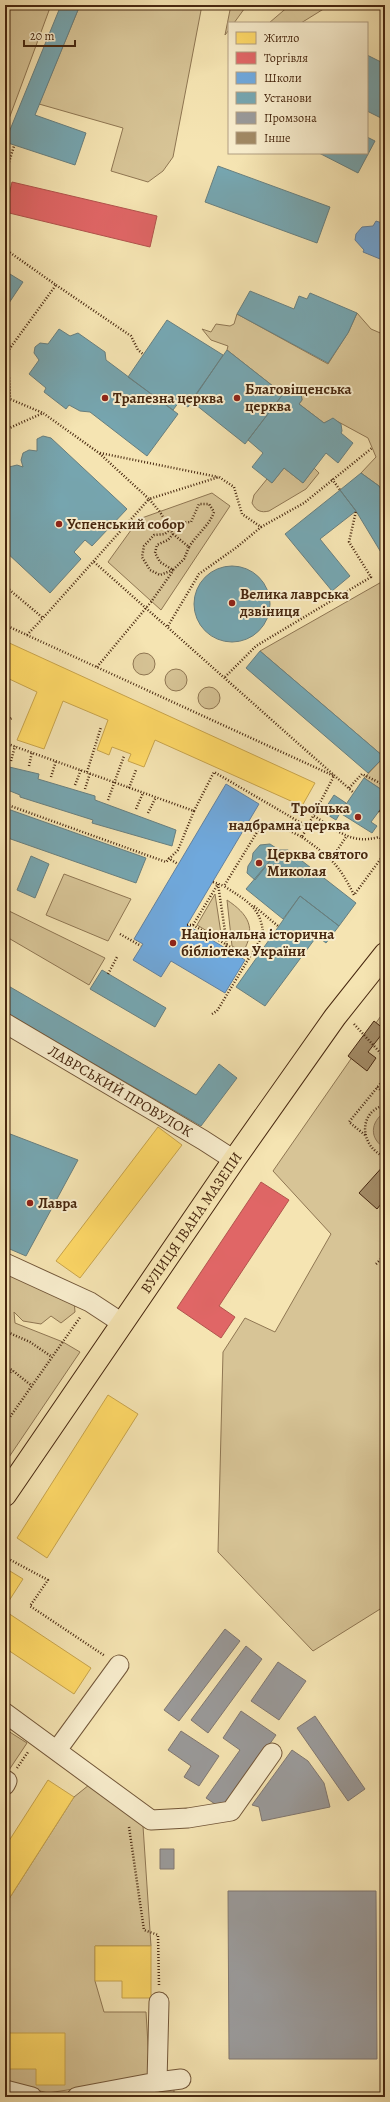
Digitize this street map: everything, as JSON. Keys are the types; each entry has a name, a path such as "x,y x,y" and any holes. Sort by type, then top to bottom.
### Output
{"main road":[{"name":"ВУЛИЦЯ ІВАНА МАЗЕПИ","path":"5,1495 234,1160 335,1017 385,954"}],"lane":[{"name":"ЛАВРСЬКИЙ ПРОВУЛОК","path":"5,1023 203,1140 234,1160"},
{"path":"5,1263 90,1302 122,1323"},
{"path":"56,1750 119,1665"},
{"path":"5,1713 151,1820 188,1818 231,1812 272,1753"},
{"path":"157,2082 159,2002"},
{"path":"77,2097 181,2079"},
{"path":"5,2090 28,2097"}],"path":[{"path":"9,162 14,146"},
{"path":"5,249 131,336 138,350 143,354"},
{"path":"5,355 56,285"},
{"path":"5,373 9,378 10,399"},
{"path":"5,397 43,413 99,453 149,499 160,512 173,534 189,547"},
{"path":"5,430 43,413"},
{"path":"168,626 199,574 237,547 261,527 304,503 372,448"},
{"path":"99,453 219,477 234,487 242,514 261,527"},
{"path":"27,635 149,499 219,477"},
{"path":"332,479 340,490"},
{"path":"97,667 146,607 173,570 184,559 195,537 211,520 214,512 209,504 199,504 191,522 177,523 165,534 154,535 144,546 142,557 150,570 160,574 173,570"},
{"path":"225,677 256,646 371,577 349,542 356,511"},
{"path":"173,534 168,540 156,545 155,553 160,562 173,570"},
{"path":"94,562 168,626 334,776 354,792"},
{"path":"5,586 42,618"},
{"path":"5,625 334,776"},
{"path":"5,721 12,718"},
{"path":"85,789 101,727"},
{"path":"5,743 194,811"},
{"path":"11,761 15,746"},
{"path":"29,766 32,752"},
{"path":"108,800 124,756"},
{"path":"51,777 56,761"},
{"path":"75,785 81,770"},
{"path":"129,788 136,770"},
{"path":"5,804 166,862 168,858 178,850 194,811 214,772 308,827"},
{"path":"348,788 362,774 382,784 385,783"},
{"path":"302,837 334,776"},
{"path":"136,809 143,793"},
{"path":"148,813 156,797"},
{"path":"379,811 385,816"},
{"path":"314,816 346,837 367,840 379,837 385,842"},
{"path":"224,886 259,829 274,823 302,837 332,858 342,872 354,896 385,854"},
{"path":"332,858 346,837"},
{"path":"168,858 178,864"},
{"path":"213,882 224,886 252,905 278,926"},
{"path":"193,924 218,884"},
{"path":"218,884 227,945 225,948"},
{"path":"212,1014 217,1011 263,935 262,921 252,905"},
{"path":"187,925 193,924 249,958"},
{"path":"120,934 141,946"},
{"path":"108,974 117,957"},
{"path":"350,1019 385,1058"},
{"path":"385,1078 349,1122 365,1135 372,1149 385,1157"},
{"path":"377,1087 385,1094"},
{"path":"365,1135 365,1126 368,1117 374,1110 385,1105"},
{"path":"376,1264 385,1255"},
{"path":"5,1424 81,1316"},
{"path":"5,1331 30,1342 52,1357"},
{"path":"5,1367 12,1370 32,1386"},
{"path":"5,1380 12,1370"},
{"path":"5,1556 48,1580 30,1606 119,1665"},
{"path":"6,1782 38,1736"},
{"path":"133,1807 128,1822 144,1930 158,1934 159,2002"}],"shaded area":[{"path":"5,5 51,5 6,127 5,127"},
{"path":"80,5 202,5 173,157 163,171 148,182 111,171 123,128 39,104"},
{"path":"231,5 247,5 235,22 228,22 228,31 225,35"},
{"path":"290,5 330,5 303,22 270,22"},
{"path":"357,313 371,329 385,335 385,497 379,486 361,473 376,457 368,438 333,419 324,423 299,404 302,400 301,393 294,387 287,389 283,394 227,350 228,346 211,340 202,329 211,332 216,324 230,326 234,324 237,314 328,364 349,331"},
{"path":"284,468 303,483 314,468 319,473 306,489 269,511 264,512 257,510 252,503 254,495 267,479 272,483"},
{"path":"212,493 230,506 161,610 108,562 139,519"},
{"path":"385,580 385,792 364,778 384,757 260,651"},
{"path":"144,653 152,656 155,664 152,672 144,675 136,672 133,664 136,656"},
{"path":"176,669 184,672 187,680 184,688 176,691 168,688 165,680 168,672"},
{"path":"209,687 217,690 220,698 217,706 209,709 201,706 198,698 201,690"},
{"path":"64,874 131,899 108,941 46,915"},
{"path":"215,894 222,940 197,925"},
{"path":"227,900 245,916 248,922 250,929 249,936 243,952 232,946"},
{"path":"5,909 105,958 89,985 5,936"},
{"path":"385,1010 385,1606 313,1651 218,1552 223,1352 245,1318 275,1332 331,1234 273,1171"},
{"path":"385,1112 385,1148 376,1140 373,1130 376,1121"},
{"path":"5,1267 74,1300 75,1312 61,1323 51,1316 41,1324 23,1321 14,1312 15,1323 63,1342 80,1352 5,1463"},
{"path":"5,1729 27,1743 5,1776"},
{"path":"89,1785 143,1826 151,1946 95,1946 95,1981 104,2012 146,2012 150,2077 48,2093 5,2082 5,1905 74,1797"},
{"path":"174,2089 174,2097 129,2097"}],"building: Житло":[{"path":"5,641 315,783 302,806 155,740 144,767 128,761 131,754 112,747 109,755 97,750 108,720 63,701 44,749 17,740 37,692 5,677"},
{"path":"158,1127 182,1145 80,1278 56,1261"},
{"path":"108,1395 138,1414 47,1558 17,1538"},
{"path":"5,1568 23,1579 5,1607"},
{"path":"5,1611 91,1668 74,1694 5,1648"},
{"path":"48,1780 74,1797 5,1905 5,1847"},
{"path":"95,1946 151,1946 151,1998 122,1998 122,1981 95,1981"},
{"path":"9,2033 65,2033 65,2085 36,2085 36,2069 9,2069"}],"building: Торгівля":[{"path":"12,182 157,216 150,247 5,212"},
{"path":"261,1182 289,1200 219,1306 235,1317 221,1338 177,1308"}],"building: Школи":[{"path":"376,221 385,224 385,261 363,252 364,250 355,240 356,234 362,227 373,226"},
{"path":"226,784 259,804 187,925 245,960 225,993 171,961 161,977 133,960 143,944 134,939"}],"building: Установи":[{"path":"61,5 80,5 35,115 86,133 75,165 5,142"},
{"path":"368,56 385,64 385,120 368,112"},
{"path":"368,138 375,141 358,173 321,154 368,154"},
{"path":"218,166 330,207 317,243 205,202"},
{"path":"5,271 23,282 5,309"},
{"path":"250,291 294,309 299,296 307,299 310,293 357,313 348,333 328,363 237,314"},
{"path":"167,320 223,355 188,407 179,402 173,410 128,377"},
{"name":"Трапезна церква","path":"59,329 70,336 78,333 105,352 106,360 178,414 147,456 90,412 80,411 69,405 66,409 44,392 46,388 29,374 39,360 34,353 35,347 40,343 48,344"},
{"name":"Благовіщенська церква","path":"227,350 283,394 245,444 191,401"},
{"path":"294,387 301,393 302,400 299,404 324,423 333,418 341,424 341,433 353,443 338,463 326,453 303,483 284,468 272,483 252,467 263,453 248,440 287,389"},
{"name":"Успенський собор","path":"43,436 51,438 127,509 92,546 85,540 74,552 81,559 50,593 5,551 5,468 17,465 23,467 21,460 23,453 29,450 37,451 37,439"},
{"path":"361,473 379,486 385,497 385,559 356,511 340,490"},
{"path":"340,490 356,511 320,539 350,576 332,591 285,534"},
{"name":"Велика лаврська дзвіниця","path":"232,566 247,569 259,577 267,589 270,604 267,619 259,631 247,639 232,642 217,639 205,631 197,619 194,604 197,589 205,577 217,569"},
{"path":"260,651 384,757 368,773 246,668"},
{"path":"5,766 39,774 38,779 95,796 95,800 176,830 172,846 92,823 93,820 20,797 20,795 5,789"},
{"path":"364,778 385,792 385,803 371,822 377,826 372,833 340,813"},
{"path":"334,795 346,803 336,820 323,812"},
{"path":"5,808 146,858 136,883 5,837"},
{"name":"Церква святого Миколая","path":"270,844 279,850 255,880 247,873 253,853 260,845"},
{"path":"279,850 288,850 356,903 339,926 300,896 283,919 246,889"},
{"path":"31,856 49,864 35,898 17,890"},
{"path":"300,896 339,926 326,943 317,936 265,1006 236,987"},
{"path":"102,970 166,1008 155,1027 90,989"},
{"path":"5,984 196,1095 219,1064 237,1078 201,1126 5,1012"},
{"name":"Лавра","path":"5,1132 78,1160 26,1256 5,1247"}],"building: Промзона":[{"path":"225,1629 240,1641 179,1721 164,1710"},
{"path":"246,1646 262,1659 208,1733 191,1720"},
{"path":"278,1662 306,1681 279,1720 251,1701"},
{"path":"241,1711 276,1735 224,1810 206,1798 240,1750 223,1738"},
{"path":"315,1716 365,1789 348,1801 297,1728"},
{"path":"181,1731 219,1756 199,1786 184,1777 191,1766 168,1750"},
{"path":"292,1750 308,1761 324,1783 330,1807 262,1821 259,1807 252,1805"},
{"path":"160,1849 174,1849 174,1869 160,1869"},
{"path":"228,1891 376,1891 377,2059 229,2059"}],"building: Інше":[{"path":"374,1021 385,1030 368,1052 376,1058 367,1071 348,1056"},
{"path":"385,1164 385,1199 377,1209 359,1193"}],"place":[{"name":"Трапезна церква","path":"105,398"},
{"name":"Благовіщенська церква","path":"237,398"},
{"name":"Успенський собор","path":"59,524"},
{"name":"Велика лаврська дзвіниця","path":"232,603"},
{"name":"Троїцька надбрамна церква","path":"358,817"},
{"name":"Церква святого Миколая","path":"259,863"},
{"name":"Національна історична бібліотека України","path":"173,943"},
{"name":"Лавра","path":"30,1203"}]}
